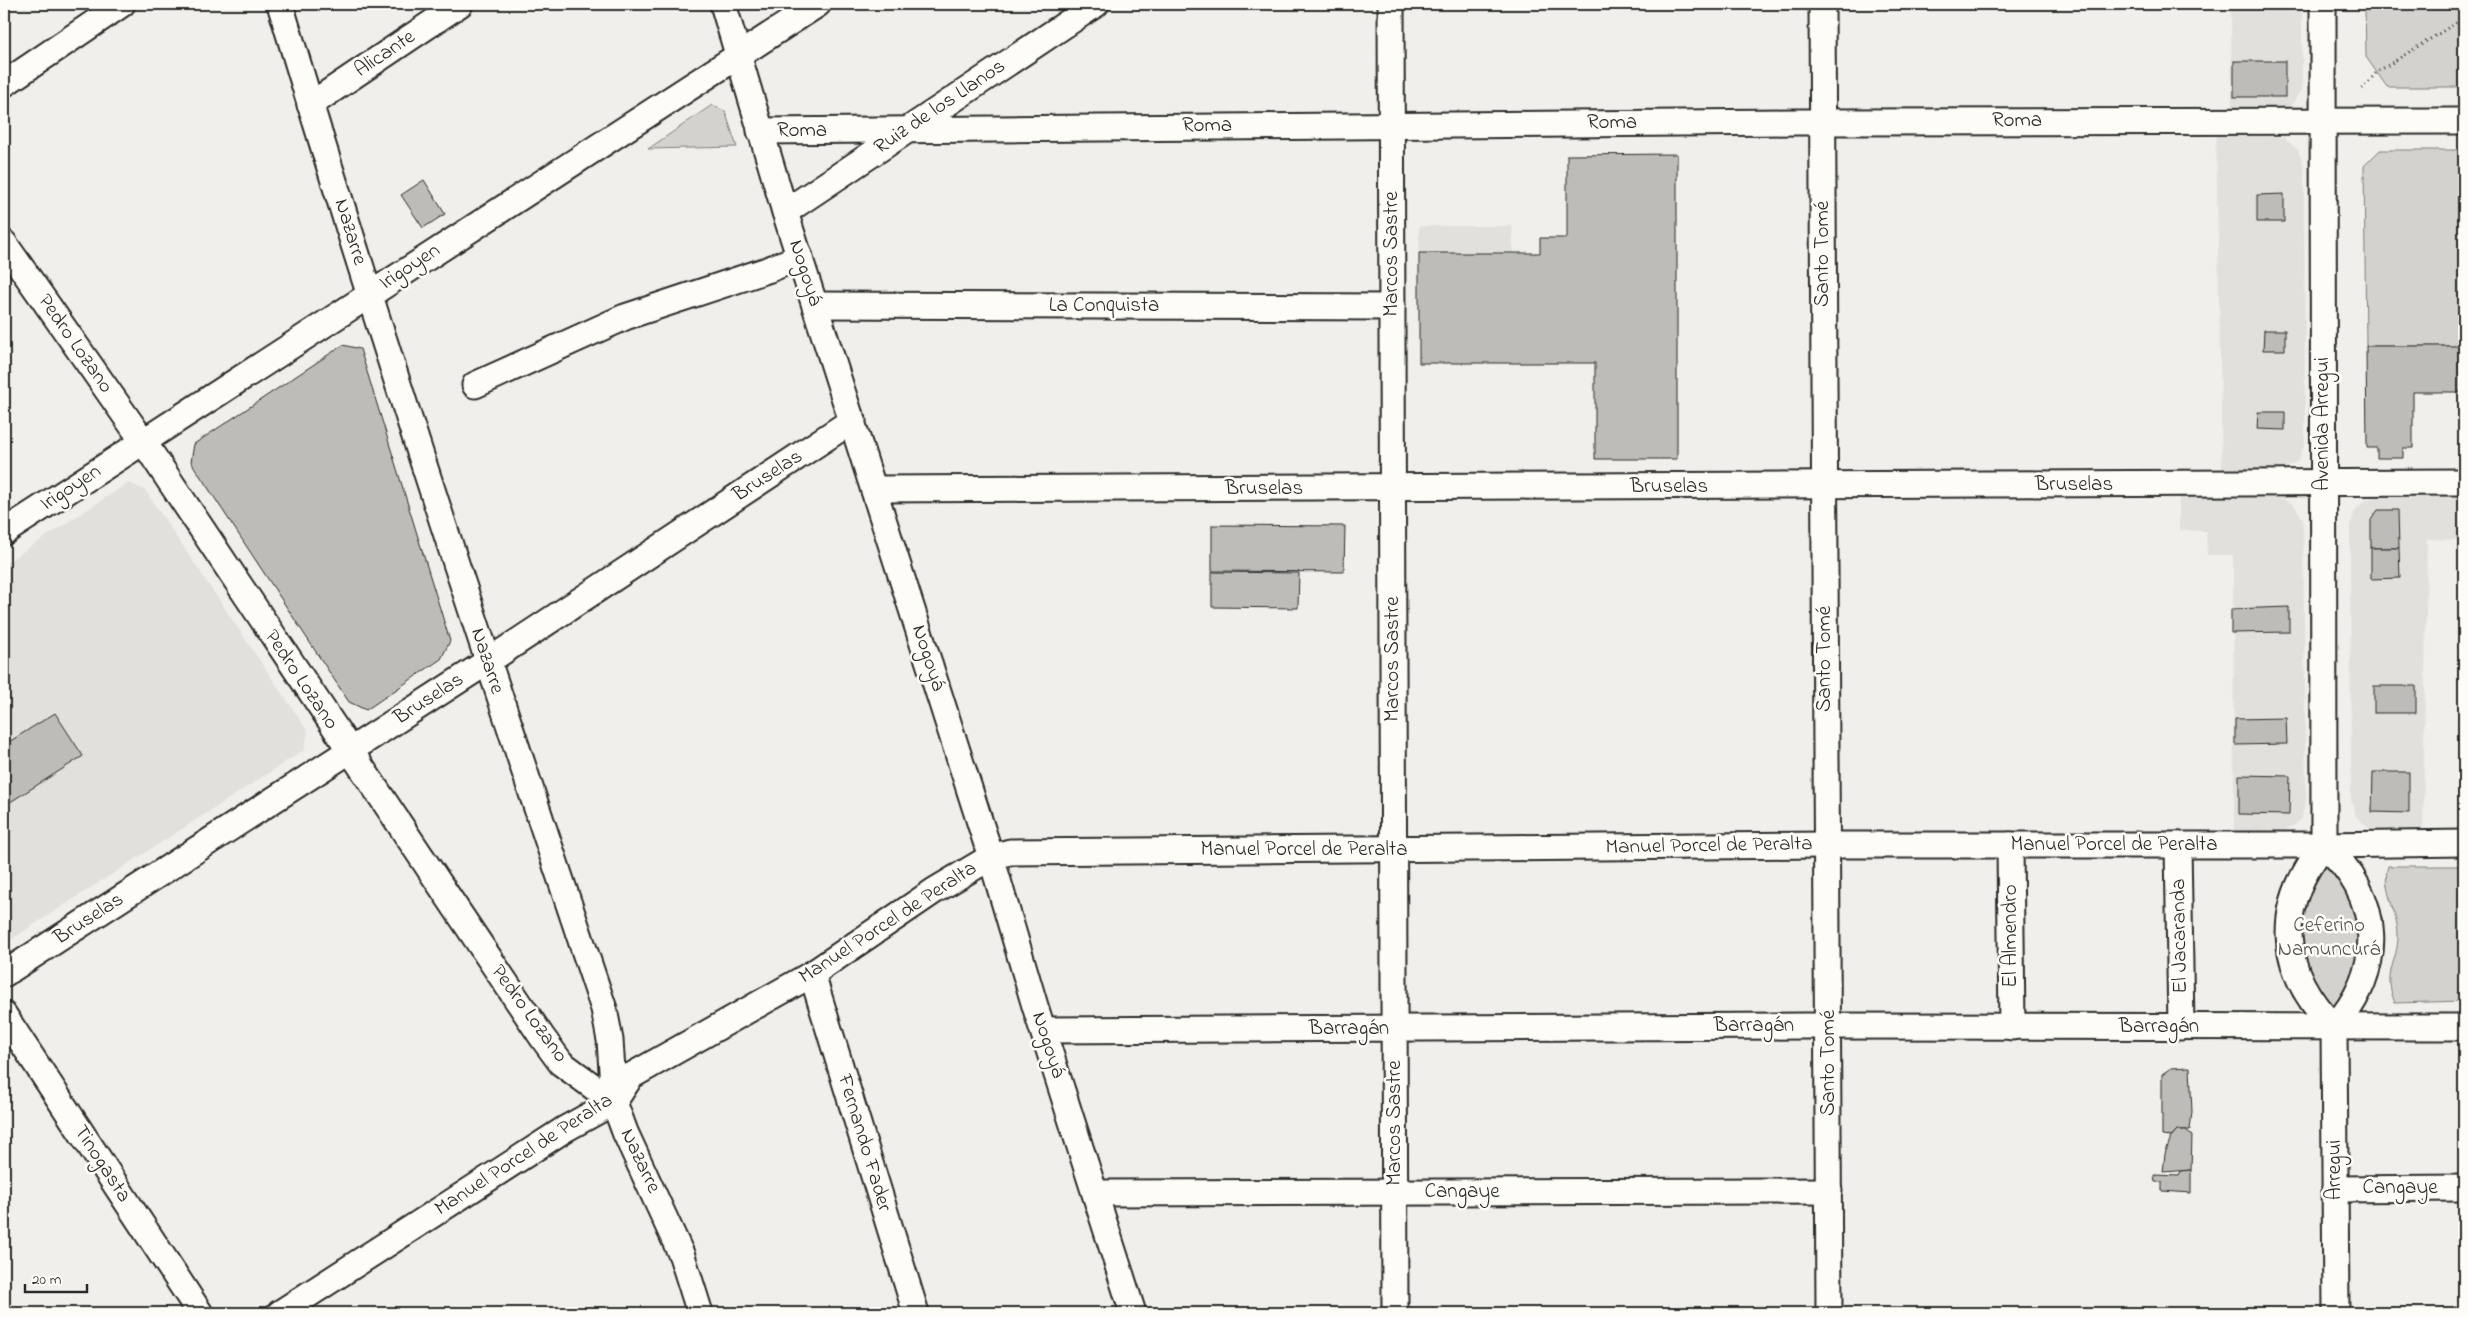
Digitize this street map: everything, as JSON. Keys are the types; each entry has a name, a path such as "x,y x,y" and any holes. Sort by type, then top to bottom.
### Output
{"street":[{"path":"4,84 122,4"},
{"name":"Nazarre","path":"280,4 369,294 487,662 604,1008 610,1040 614,1102 682,1256 700,1313"},
{"name":"Alicante","path":"310,105 460,4"},
{"name":"Nogoyá","path":"723,4 737,58 785,212 992,857 1133,1313"},
{"name":"Irigoyen","path":"4,532 818,4"},
{"name":"Ruiz de los Llanos","path":"785,212 905,129 1096,4"},
{"name":"Marcos Sastre","path":"1391,4 1395,1313"},
{"name":"Santo Tomé","path":"1822,4 1826,845 1829,1026 1829,1313"},
{"name":"Avenida Arregui","path":"2323,4 2324,845"},
{"name":"Roma","path":"760,131 1822,122 2464,121"},
{"name":"Pedro Lozano","path":"4,243 143,442 348,751 562,1063 614,1102"},
{"path":"475,385 625,317 767,270 800,257"},
{"name":"La Conquista","path":"815,305 1392,307"},
{"name":"Bruselas","path":"4,974 487,662 853,420"},
{"name":"Bruselas","path":"874,489 2464,482"},
{"name":"Manuel Porcel de Peralta","path":"280,1313 565,1128 614,1102 631,1076 812,974 934,890 992,857 1010,852 1826,845 2324,845 2464,843"},
{"name":"El Almendro","path":"2010,845 2012,1027"},
{"name":"El Jacaranda","path":"2178,845 2181,1027"},
{"path":"2324,845 2344,865 2359,889 2366,907 2371,935 2369,962 2364,981 2356,998 2334,1027 2318,1011 2304,992 2295,971 2290,948 2289,926 2292,903 2299,882 2310,862 2324,845"},
{"name":"Fernando Fader","path":"812,974 916,1313"},
{"name":"Tinogasta","path":"4,1015 200,1313"},
{"name":"Barragán","path":"1044,1030 1829,1026 2464,1027"},
{"name":"Arregui","path":"2334,1027 2336,1313"},
{"name":"Cangaye","path":"2335,1189 2464,1188"},
{"name":"Cangaye","path":"1095,1193 1829,1191"}],"path":[{"path":"2362,89 2377,72 2464,18"}],"shaded area":[{"path":"2231,4 2302,4 2302,88 2293,103 2285,108 2232,111"},
{"path":"2216,136 2272,136 2284,138 2298,150 2304,167 2305,442 2298,461 2279,472 2222,472"},
{"path":"1419,226 1512,226 1513,253 1419,253"},
{"path":"128,483 145,490 308,732 304,750 7,942 4,942 4,564"},
{"path":"2379,496 2464,496 2464,540 2427,539 2423,832 2382,832 2370,829 2356,816 2351,800 2350,525 2355,511 2360,505 2366,500"},
{"path":"2179,497 2281,498 2294,505 2303,519 2306,801 2301,818 2296,824 2284,830 2234,832 2233,555 2207,555 2206,531 2179,530"}],"green space":[{"path":"2365,4 2464,4 2464,87 2387,87 2366,57"},
{"path":"712,105 725,111 737,147 648,149"},
{"path":"2380,150 2464,150 2464,346 2366,346 2364,166"},
{"path":"2388,866 2464,866 2464,1001 2395,1003 2391,992 2390,975 2398,935 2388,891 2386,874"},
{"name":"Ceferino Namuncurá","path":"2321,869 2337,870 2354,907 2359,929 2358,954 2351,980 2340,1000 2333,1005 2328,1005 2301,965 2302,903"}],"building":[{"path":"2234,61 2285,61 2285,97 2234,97"},
{"path":"1677,154 1677,459 1595,459 1595,363 1419,363 1419,253 1540,253 1540,238 1567,238 1567,155"},
{"path":"424,180 445,214 423,228 401,195"},
{"path":"2284,194 2284,222 2257,222 2257,195"},
{"path":"2264,330 2285,330 2285,350 2263,350"},
{"path":"343,345 360,349 450,641 441,659 366,710 349,702 191,462 194,444"},
{"path":"2366,346 2464,346 2464,392 2413,392 2413,448 2403,448 2403,458 2377,458 2377,448 2367,448"},
{"path":"2258,412 2285,412 2285,430 2257,429"},
{"path":"2378,510 2398,510 2399,548 2371,548 2371,520"},
{"path":"1212,525 1345,526 1344,572 1212,571"},
{"path":"2371,548 2399,548 2400,578 2371,579"},
{"path":"1212,572 1299,573 1298,608 1212,607"},
{"path":"2289,607 2289,632 2231,633 2231,609"},
{"path":"2374,686 2416,686 2416,713 2374,713"},
{"path":"55,713 83,756 4,806 4,745"},
{"path":"2286,718 2287,744 2235,745 2235,719"},
{"path":"2373,772 2409,772 2409,813 2372,812"},
{"path":"2239,775 2290,776 2289,815 2239,814"},
{"path":"2190,1067 2192,1112 2190,1130 2177,1130 2171,1137 2162,1136 2162,1074 2171,1068"},
{"path":"2177,1130 2186,1130 2192,1135 2191,1170 2163,1172 2165,1154 2171,1137"},
{"path":"2191,1170 2191,1193 2162,1191 2162,1182 2155,1182 2154,1175 2179,1176 2181,1171"}]}
